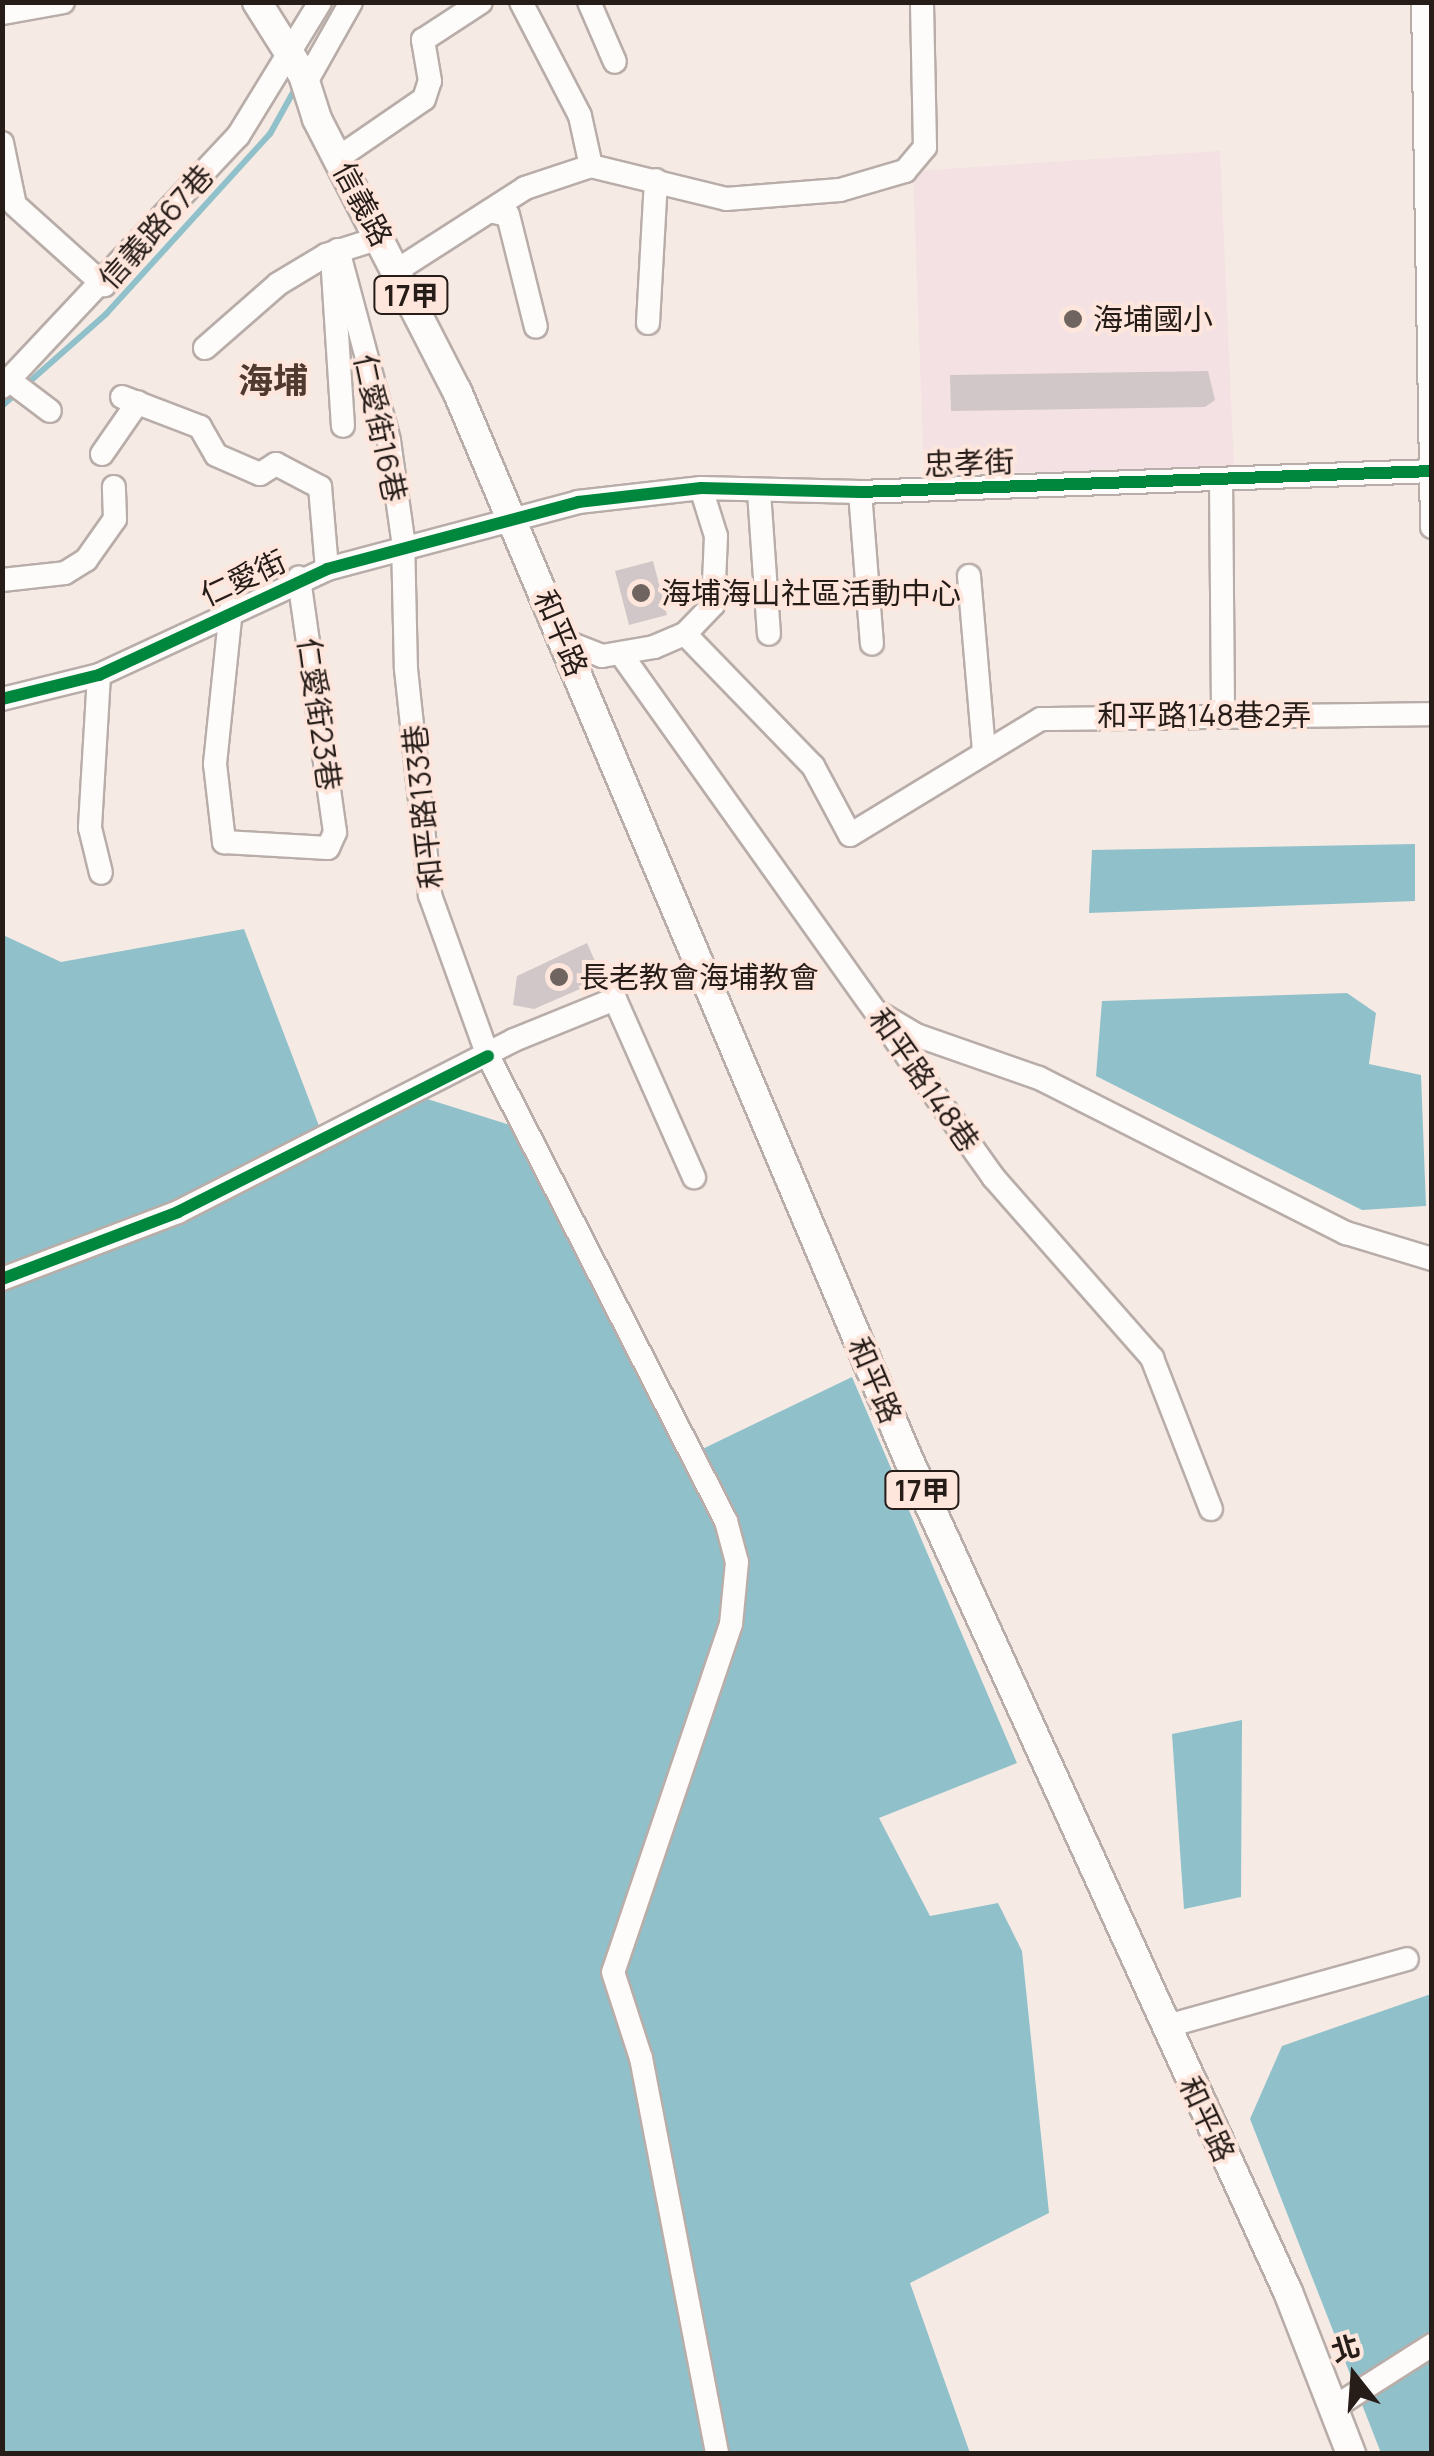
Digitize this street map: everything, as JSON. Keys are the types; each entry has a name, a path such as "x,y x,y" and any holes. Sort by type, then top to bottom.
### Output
{"main road":[{"name":"信義路","path":"257,2 298,67 338,158 399,269 511,519"},
{"name":"和平路","path":"511,519 906,1456 1164,2027 1351,2454"}],"street":[{"path":"2,13 63,2"},
{"path":"298,67 320,2"},
{"path":"298,67 352,2"},
{"path":"338,158 424,99 430,81 423,40 481,2"},
{"path":"521,2 580,116 591,166"},
{"path":"590,2 614,62"},
{"path":"399,269 540,182 591,166 726,199 840,190 906,171 925,147 922,2"},
{"path":"1423,2 1432,527"},
{"name":"信義路67巷","path":"12,386 298,67"},
{"path":"2,142 15,205 104,284"},
{"path":"648,323 656,180"},
{"path":"490,211 508,215 536,327"},
{"path":"205,348 230,333 254,300 332,252 380,238"},
{"path":"332,252 343,426"},
{"name":"仁愛街16巷","path":"332,252 388,441 404,549"},
{"path":"12,386 50,411"},
{"path":"102,454 130,399 200,427 216,455 260,474 276,464 320,487 327,569"},
{"name":"忠孝街","path":"511,519 578,502 701,488 860,492 1430,471"},
{"path":"1221,478 1223,716"},
{"path":"2,580 64,573 86,560 116,519 114,487"},
{"path":"564,641 621,654 685,634 714,605 716,536 701,488"},
{"path":"759,492 769,634"},
{"path":"860,492 872,644"},
{"name":"仁愛街","path":"2,698 99,675 299,578 511,519"},
{"name":"和平路133巷","path":"404,549 426,872 488,1056 726,1521 737,1562 730,1624 613,1972 641,2058 717,2454"},
{"path":"970,576 984,750"},
{"name":"仁愛街23巷","path":"230,609 215,764 224,842 328,848 335,832 299,578"},
{"name":"和平路148巷2弄","path":"685,634 813,766 850,835 1040,718 1432,714"},
{"name":"和平路148巷","path":"621,654 994,1178 1152,1358 1211,1509"},
{"path":"99,675 90,828 100,873"},
{"path":"2,1279 178,1212 488,1056 616,999 694,1177"},
{"path":"875,1010 916,1035 1039,1078 1346,1234 1432,1259"},
{"path":"1164,2027 1407,1960"},
{"path":"1333,2408 1432,2345"}],"shaded area":[{"name":"海埔國小","path":"1220,151 1234,468 924,474 913,171"}],"water":[{"path":"1415,844 1415,901 1089,913 1092,850"},
{"path":"244,929 324,1139 421,1097 516,1127 690,1455 852,1377 1017,1763 879,1818 930,1916 998,1903 1022,1951 1049,2213 910,2283 970,2453 3,2454 3,935 61,962"},
{"path":"1347,993 1376,1013 1369,1064 1421,1075 1426,1206 1362,1210 1096,1076 1102,1001"},
{"path":"1242,1720 1241,1897 1184,1909 1172,1734"},
{"path":"1431,1994 1431,2453 1381,2453 1250,2119 1282,2046"}],"building":[{"path":"1208,371 1215,400 1205,407 951,411 950,375"},
{"name":"海埔海山社區活動中心","path":"653,561 667,615 629,625 615,571"},
{"name":"長老教會海埔教會","path":"587,943 603,979 534,1009 513,1005 517,976"}],"waterway":[{"path":"2,406 106,314 270,134 296,87"}],"cycle path":[{"path":"2,699 99,675 327,569 578,502 701,488 860,492 1432,471"},
{"path":"2,1279 178,1212 488,1056"}],"place":[{"name":"海埔國小","path":"1073,319"},
{"name":"海埔海山社區活動中心","path":"641,593"},
{"name":"長老教會海埔教會","path":"559,977"}],"district":[{"name":"海埔","path":"273,380"}]}
